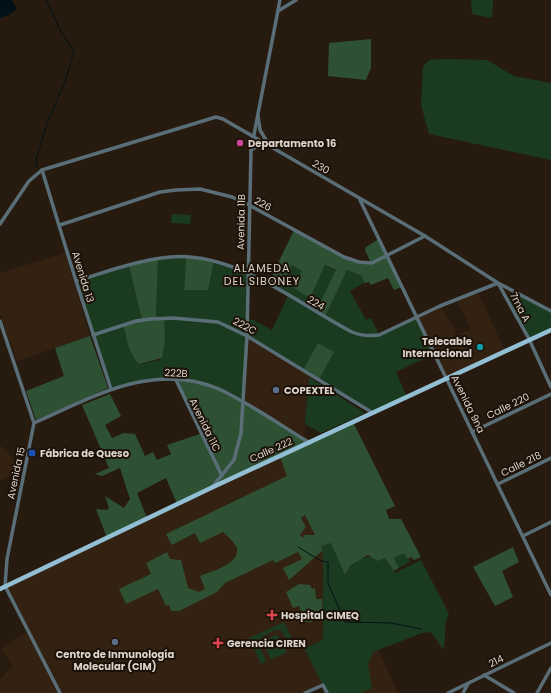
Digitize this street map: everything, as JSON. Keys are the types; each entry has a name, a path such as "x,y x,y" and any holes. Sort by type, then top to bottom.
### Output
{"main road":[{"name":"Calle 222","path":"0,589 212,487 310,443 551,330"}],"street":[{"name":"Avenida 11B","path":"212,487 234,460 239,447 247,336 248,205 251,150 280,0"},
{"path":"278,11 296,0"},
{"path":"258,110 259,126 262,136 269,145 278,151"},
{"name":"230","path":"0,224 29,181 42,170 213,117 223,119 253,136 424,236 498,283 551,311"},
{"path":"251,150 262,144 270,147"},
{"name":"Avenida 13","path":"42,170 111,389"},
{"name":"226","path":"60,225 160,192 200,189 211,191 248,205 344,257 365,263 372,263 424,236"},
{"name":"Avenida 9na","path":"360,199 446,379 549,586 551,595"},
{"name":"224","path":"76,281 147,260 171,257 208,259 248,273 358,335 379,334 498,283"},
{"name":"7ma A","path":"498,283 529,339 551,387"},
{"name":"222C","path":"93,335 136,321 173,318 218,322 247,336 372,413"},
{"name":"Avenida 15","path":"0,321 34,423 7,559 5,586"},
{"name":"222B","path":"34,423 111,389 144,380 176,380 209,386 243,403 310,443"},
{"name":"Avenida 11C","path":"176,380 222,476"},
{"name":"Calle 220","path":"472,432 551,394"},
{"name":"Calle 218","path":"498,484 551,458"},
{"path":"523,536 551,522"},
{"path":"5,586 60,693"},
{"name":"214","path":"448,693 551,643"},
{"path":"537,693 551,668"},
{"path":"484,675 514,693"},
{"path":"463,693 469,683"},
{"path":"305,693 322,685 326,693"}],"shaded area":[{"path":"0,0 12,0 17,9 9,15 0,18"},
{"path":"65,253 90,336 17,361 0,314 0,273"},
{"path":"477,290 505,351 447,379 417,317 440,306 458,335 471,329 456,299"},
{"name":"COPEXTEL","path":"247,336 309,374 304,439 243,403"},
{"path":"0,445 18,464 17,473 0,480"},
{"path":"292,451 353,594 398,693 327,693 322,685 306,693 62,693 48,665 46,666 60,693 0,693 0,679 13,666 1,649 26,633 42,659 5,586"}],"green space":[{"path":"471,0 493,0 492,18 472,14"},
{"path":"371,39 371,68 366,80 328,76 329,43"},
{"path":"429,60 487,60 514,76 551,83 551,160 429,134 421,105 423,67"},
{"path":"172,214 191,215 190,224 171,223"},
{"path":"294,230 341,256 361,262 371,263 365,250 366,247 379,239 402,287 394,290 388,278 371,285 369,282 364,283 362,276 347,270 325,317 316,312 336,270 325,265 310,298 294,288 302,271 292,265 279,291 268,284"},
{"path":"186,257 184,290 214,260 248,273 247,319 253,320 272,330 288,296 279,291 292,265 302,270 310,297 325,265 336,271 316,312 325,317 347,270 362,276 364,283 350,291 366,320 371,318 379,334 417,317 434,354 396,372 407,397 373,413 319,380 334,352 303,370 247,336 243,403 193,382 153,380 111,389 76,281 129,266 142,320 125,334 137,362 140,364 160,360 156,318 158,259"},
{"path":"186,257 214,260 208,290 184,290"},
{"path":"158,259 156,318 164,318 165,340 162,358 139,364 131,351 124,325 142,320 129,266"},
{"path":"518,293 551,311 551,330 529,339 509,303 511,295"},
{"path":"90,336 108,388 36,420 26,391 64,376 55,348"},
{"path":"318,343 334,352 319,380 303,370"},
{"path":"309,377 365,413 321,433 305,424"},
{"path":"176,380 209,386 228,394 310,443 353,422 395,506 386,510 389,519 401,519 421,557 414,560 411,557 408,559 404,553 394,558 399,568 394,571 385,558 378,561 368,555 351,565 345,575 331,543 321,546 322,551 289,580 283,568 302,559 298,552 275,563 273,560 225,583 217,592 179,611 171,611 169,605 166,606 158,589 126,604 119,589 151,574 146,563 167,552 170,559 181,560 188,588 199,592 205,589 200,576 231,562 237,552 235,544 223,532 200,543 195,533 172,545 166,534 287,476 280,457 177,504 166,478 137,493 147,518 107,538 96,509 107,510 109,508 105,496 124,508 130,499 120,468 102,476 95,474 109,468 82,405 110,394 121,416 105,425 112,438 124,433 135,434 145,456 153,452 157,460 171,454 167,445 200,434","holes":["305,515 315,535 304,535 303,538 300,535 306,527 301,518"]},
{"path":"331,542 345,575 357,560 366,557 385,558 395,573 421,560 449,614 446,620 444,648 443,649 431,632 422,633 373,652 368,664 372,688 360,693 327,693 304,648 319,642 323,638 323,557 321,546"},
{"path":"513,547 519,562 502,571 513,597 495,606 473,567"},
{"path":"405,552 410,562 399,568 394,558"},
{"path":"299,584 310,585 312,589 315,588 316,599 322,599 323,621 320,621 315,617 312,622 306,622 299,606 293,608 286,592"},
{"path":"284,622 295,648 291,649 281,630 275,630 262,637 259,645 266,661 261,664 249,638"},
{"path":"277,634 287,652 271,660 263,642"}],"waterway":[{"path":"37,168 36,159 48,121 65,82 74,51 62,34 46,0"},
{"path":"298,547 321,561 328,562 328,583 345,622 391,623 421,629"}],"place":[{"name":"Departamento 16","path":"240,143"},
{"name":"Telecable Internacional","path":"480,347"},
{"name":"COPEXTEL","path":"276,390"},
{"name":"Fábrica de Queso","path":"32,453"},
{"name":"Hospital CIMEQ","path":"272,615"},
{"name":"Centro de Inmunología Molecular (CIM)","path":"115,642"},
{"name":"Gerencia CIREN","path":"218,643"}],"district":[{"name":"ALAMEDA DEL SIBONEY","path":"262,274"}]}
